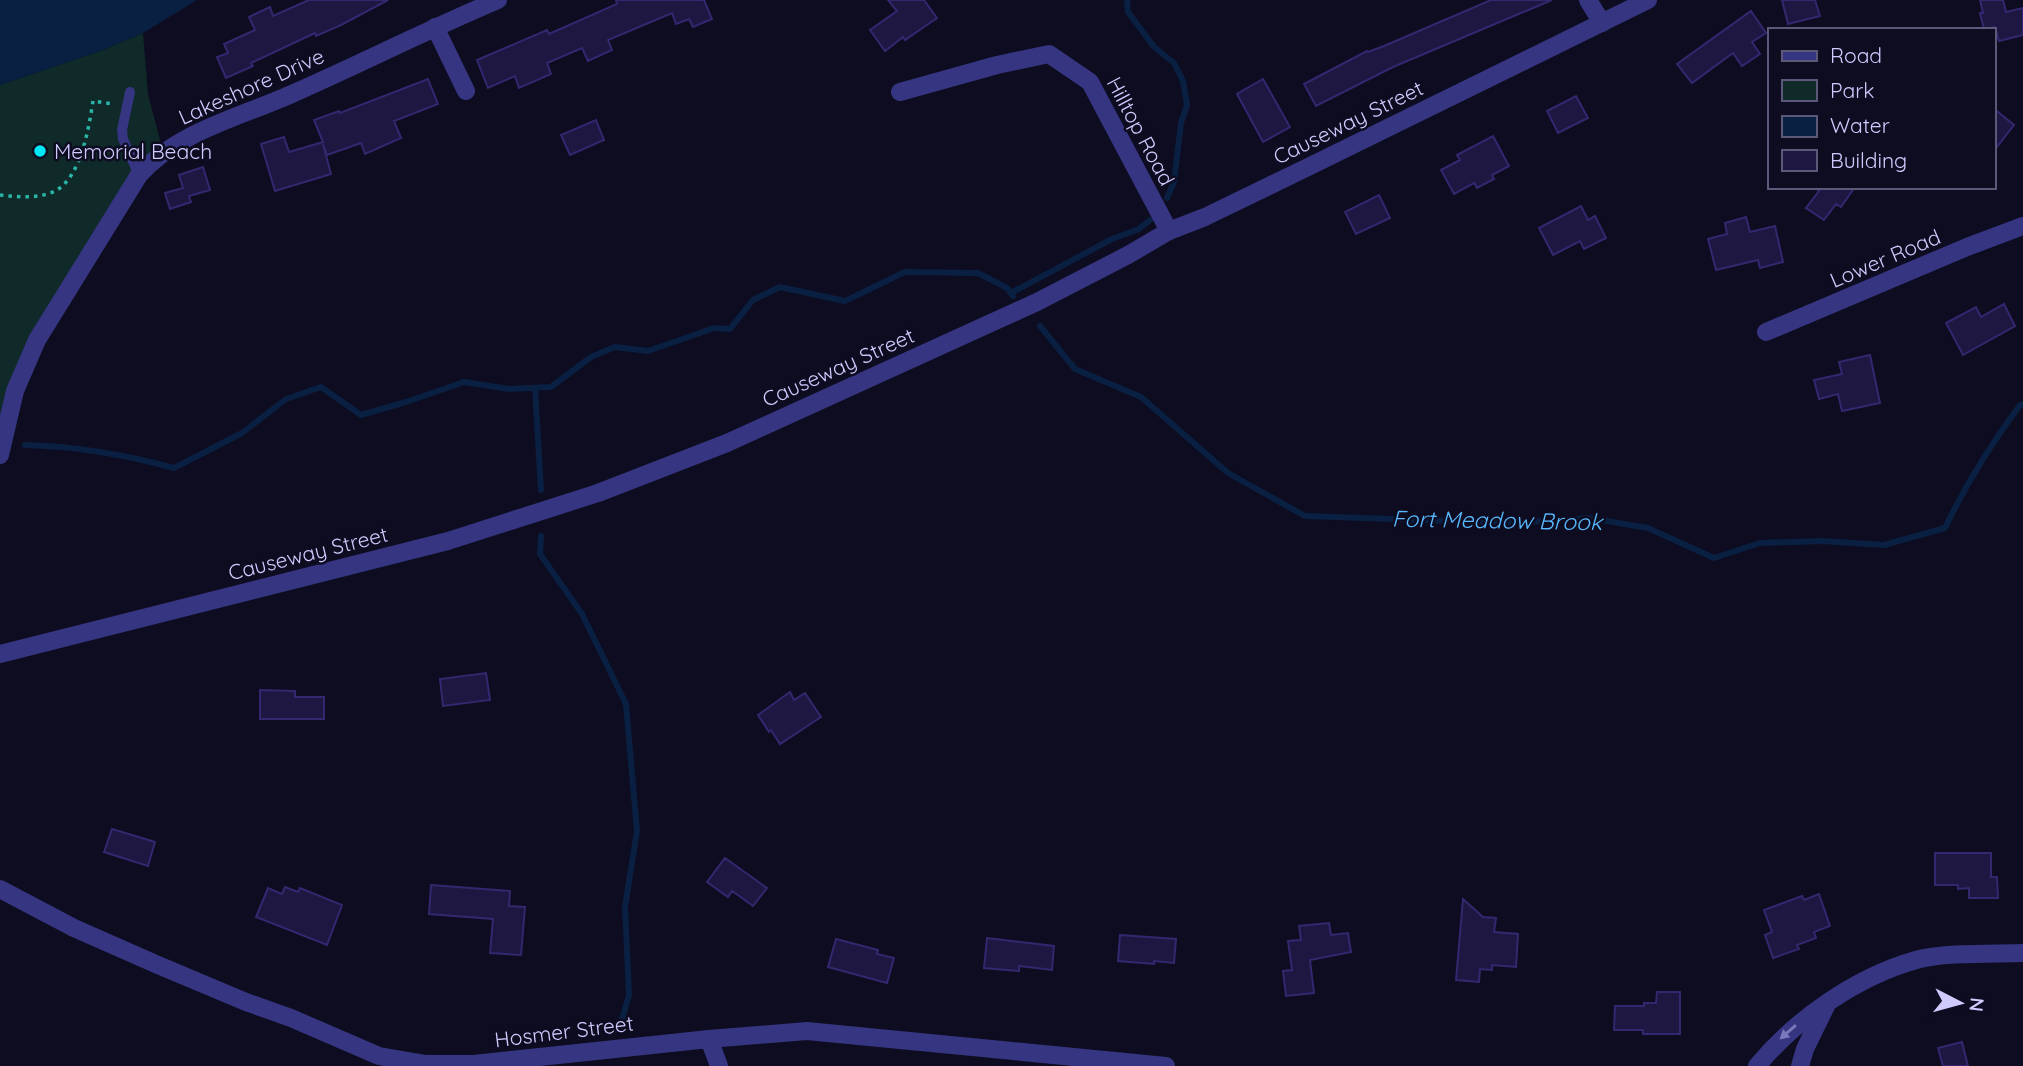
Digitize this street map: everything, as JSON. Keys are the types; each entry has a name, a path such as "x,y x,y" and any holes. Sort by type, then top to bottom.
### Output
{"street":[{"name":"Lakeshore Drive","path":"0,455 15,391 37,340 139,175 163,152 191,136 280,100 498,0"},
{"path":"1588,0 1602,23"},
{"name":"Causeway Street","path":"0,654 448,541 598,493 727,443 1025,308 1169,231 1267,187 1648,0"},
{"path":"435,27 466,91"},
{"name":"Hilltop Road","path":"900,92 997,65 1049,54 1090,82 1169,231"},
{"name":"Lower Road","path":"1766,332 2023,226"},
{"name":"Hosmer Street","path":"0,889 74,928 379,1056 426,1064 474,1063 807,1031 1166,1066"},
{"path":"1757,1066 1777,1042 1799,1023 1873,977 1917,960 2023,953"},
{"path":"1800,1066 1805,1049 1826,1006"},
{"path":"709,1039 719,1066"}],"lane":[{"path":"130,92 121,130 139,175"}],"path":[{"path":"0,195 32,197 56,190 70,177 84,148 93,101 127,107"}],"green space":[{"path":"143,33 148,94 163,152 54,312 0,455 0,85 100,51"}],"water":[{"path":"0,0 197,0 143,33 100,51 0,85"}],"building":[{"path":"309,0 388,0 341,25 316,36 315,33 251,63 253,66 226,78 217,57 228,53 224,44 255,30 249,17 270,7 273,16"},
{"path":"616,0 704,0 712,19 693,27 689,19 676,24 672,13 608,40 612,50 588,61 582,48 547,63 551,74 519,88 515,76 488,88 477,60 547,30 549,34 617,4"},
{"path":"888,0 924,0 937,18 905,40 903,37 885,51 870,30 897,11"},
{"path":"1491,0 1552,0 1393,67 1316,106 1304,84 1367,51"},
{"path":"1782,0 1815,0 1820,16 1788,24"},
{"path":"1980,0 2003,0 2006,12 2023,8 2023,35 1999,41 1995,27 1984,28 1980,13 1983,13"},
{"path":"1751,11 1766,33 1752,42 1760,54 1742,66 1733,53 1692,83 1677,64"},
{"path":"428,79 438,104 394,121 401,138 365,154 361,143 327,155 323,144 331,174 275,191 261,144 284,137 289,152 323,142 314,120 339,111 340,113"},
{"path":"1263,79 1290,127 1263,142 1237,94"},
{"path":"1576,96 1588,118 1558,133 1547,111"},
{"path":"1995,110 2014,125 1995,149"},
{"path":"596,120 604,140 570,155 561,135"},
{"path":"1493,136 1509,166 1492,175 1494,179 1477,188 1474,183 1454,194 1441,170 1460,160 1457,155"},
{"path":"203,167 210,190 189,196 191,202 170,209 165,193 183,188 179,175"},
{"path":"1816,189 1854,189 1841,207 1836,204 1824,220 1806,208 1819,191"},
{"path":"1379,195 1390,218 1356,234 1345,212"},
{"path":"1581,206 1588,220 1595,216 1606,238 1584,249 1580,241 1553,255 1539,228"},
{"path":"1746,217 1750,232 1775,226 1783,262 1760,268 1758,260 1716,270 1708,239 1727,234 1725,223"},
{"path":"2004,304 2015,326 1963,355 1946,323 1976,307 1981,317"},
{"path":"1870,355 1880,403 1842,411 1838,394 1819,399 1814,380 1842,374 1839,362"},
{"path":"486,673 490,700 443,706 440,679"},
{"path":"260,690 295,691 295,697 324,697 324,719 260,719"},
{"path":"790,692 794,700 805,693 821,717 780,744 758,715"},
{"path":"112,829 155,842 148,866 104,852"},
{"path":"1935,853 1991,853 1991,877 1997,877 1998,898 1969,898 1969,888 1935,885"},
{"path":"725,858 767,888 753,906 732,891 728,897 707,882"},
{"path":"431,885 510,891 509,906 525,907 521,955 490,953 493,919 429,914"},
{"path":"285,887 298,892 300,888 342,905 327,945 256,917 268,888 282,894"},
{"path":"1819,894 1830,926 1814,932 1816,938 1797,945 1799,949 1773,958 1765,935 1772,932 1764,910 1802,896 1804,900"},
{"path":"1463,899 1483,917 1496,918 1494,932 1518,934 1516,967 1492,965 1492,970 1480,969 1479,982 1456,980"},
{"path":"1329,923 1331,935 1348,933 1351,952 1310,960 1314,993 1286,996 1283,971 1292,970 1288,941 1301,940 1299,926"},
{"path":"1120,935 1176,939 1174,963 1118,961"},
{"path":"987,938 1054,946 1052,970 1019,966 1019,971 984,968"},
{"path":"836,939 878,950 877,954 894,958 887,983 828,967"},
{"path":"1657,992 1680,992 1680,1034 1643,1034 1643,1030 1614,1030 1615,1006 1644,1006 1644,1003 1656,1003"},
{"path":"1962,1042 1968,1066 1943,1066 1938,1048"}],"waterway":[{"path":"1127,0 1128,12 1154,47 1174,63 1183,81 1187,105 1181,123 1174,182 1167,198"},
{"path":"1011,293 1112,239 1139,229 1150,220"},
{"name":"Fort Meadow Brook","path":"25,445 100,452 174,468 242,433 286,399 321,387 361,415 464,382 509,389 551,387 591,357 615,347 648,351 714,328 730,329 753,300 780,287 845,301 905,272 978,273 1007,288 1013,296"},
{"name":"Fort Meadow Brook","path":"1040,326 1075,369 1141,397 1228,473 1305,516 1511,523 1589,518 1648,528 1714,558 1760,543 1822,541 1884,545 1945,528 1989,449 2020,405 2023,405"},
{"path":"535,388 541,490"},
{"path":"541,536 540,554 582,614 626,704 637,831 625,907 629,995 620,1026"}],"place":[{"name":"Memorial Beach","path":"40,151"}]}
